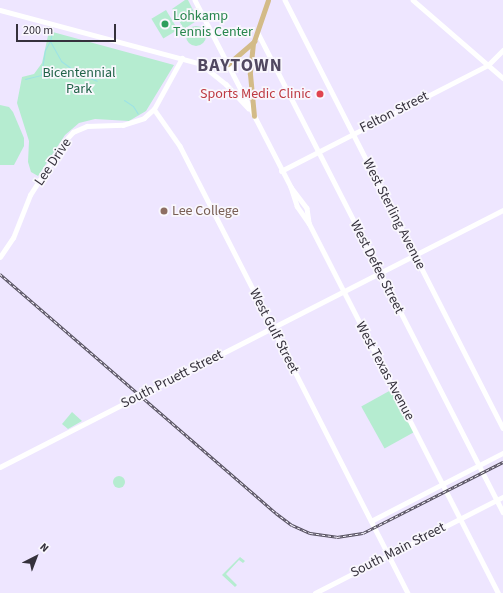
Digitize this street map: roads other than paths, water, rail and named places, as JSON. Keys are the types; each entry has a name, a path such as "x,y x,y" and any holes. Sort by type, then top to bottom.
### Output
{"main road":[{"name":"West Texas Avenue","path":"195,0 281,171 307,208 309,223"},
{"path":"0,10 201,64 228,64 254,41 258,34 268,0"},
{"name":"West Sterling Avenue","path":"285,0 503,428"},
{"path":"413,0 503,78"},
{"name":"West Defee Street","path":"258,34 503,512"},
{"path":"254,41 250,74 254,116"},
{"name":"Felton Street","path":"281,171 488,65 503,50"},
{"name":"Lee Drive","path":"0,257 13,238 30,195 64,142 73,132 87,126 136,123 154,109 182,58"},
{"path":"201,64 226,84 254,116"},
{"name":"West Gulf Street","path":"154,109 180,146 408,593"},
{"name":"West Texas Avenue","path":"291,187 297,206 309,223 498,593"},
{"name":"South Pruett Street","path":"0,467 503,210"},
{"path":"371,521 503,453"},
{"name":"South Main Street","path":"315,593 503,497"}],"waterway":[{"path":"52,31 50,41 61,61 79,74 97,81"},
{"path":"25,79 41,75 45,50 50,41"},
{"path":"124,100 133,106 138,114"}],"railway":[{"path":"0,274 276,513 292,525 310,533 337,537 363,533 503,462"}],"place":[{"name":"Lohkamp Tennis Center","path":"165,24"},
{"name":"Sports Medic Clinic","path":"320,94"},
{"name":"Lee College","path":"164,211"}],"district":[{"name":"BAYTOWN","path":"240,66"}],"park label":[{"name":"Bicentennial Park","path":"79,82"}]}
